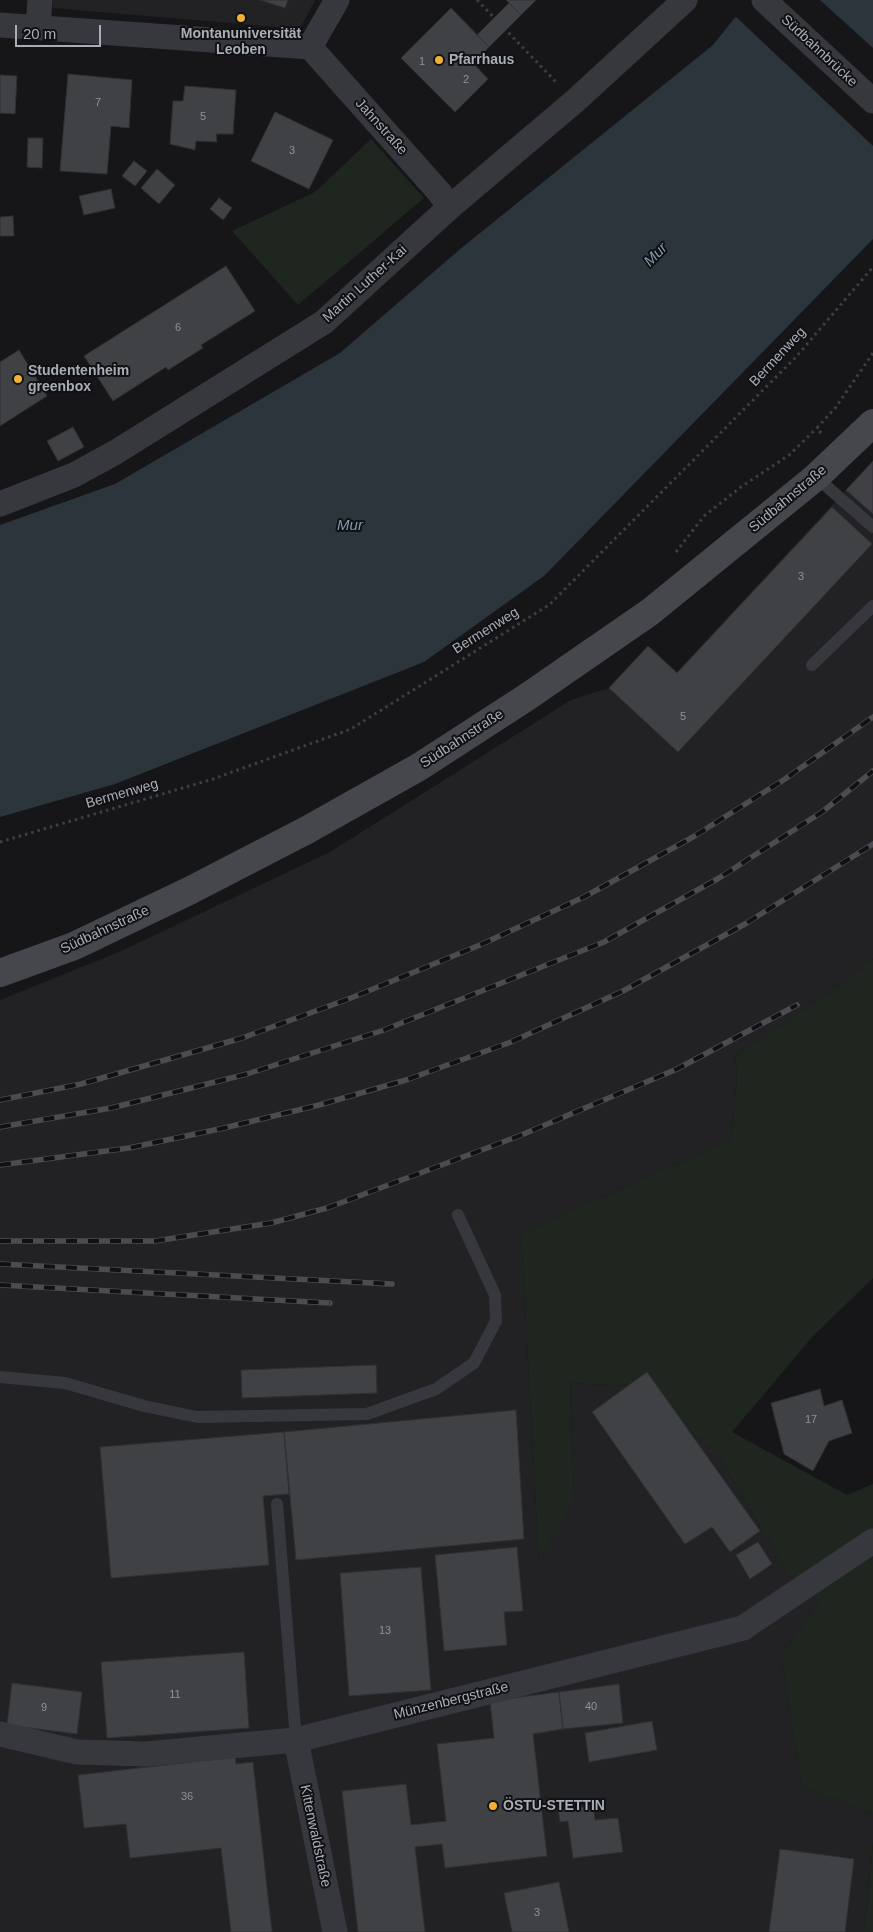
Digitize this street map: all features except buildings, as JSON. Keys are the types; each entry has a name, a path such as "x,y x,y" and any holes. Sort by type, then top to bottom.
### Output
{"main road":[{"name":"Südbahnstraße","path":"0,974 74,946 189,891 307,830 419,767 527,697 650,612 816,477 873,423"}],"street":[{"path":"38,27 40,0"},
{"path":"0,25 310,48 337,0"},
{"name":"Martin Luther-Kai","path":"0,504 74,475 116,452 324,322 450,208 575,101 686,0"},
{"name":"Südbahnbrücke","path":"764,0 873,101"},
{"name":"Jahnstraße","path":"310,48 439,192 450,208"},
{"name":"Münzenbergstraße","path":"0,1734 77,1752 146,1754 296,1740 744,1628 873,1541"},
{"name":"Kittenwaldstraße","path":"296,1740 335,1932"}],"lane":[{"path":"816,477 873,527"},
{"path":"812,665 873,606"},
{"path":"0,1377 66,1383 144,1406 198,1417 367,1414 436,1389 474,1362 496,1321 495,1295 458,1214"},
{"path":"277,1504 296,1740"}],"path":[{"path":"477,0 575,101"},
{"name":"Bermenweg","path":"0,842 213,779 351,729 549,605 796,357 873,267"},
{"path":"670,559 704,516 741,487 789,455 817,428 836,407 873,354"},
{"path":"817,428 821,433"}],"shaded area":[{"name":"Montanuniversität Leoben","path":"53,0 315,0 300,29 53,8"},
{"path":"371,139 424,198 298,305 232,231 315,192"},
{"path":"873,461 873,959 850,978 735,1056 737,1077 731,1140 521,1233 539,1561 574,1497 570,1383 633,1386 717,1453 791,1578 819,1602 781,1654 802,1787 873,1814 873,1843 864,1932 0,1932 0,1000 119,952 330,852 571,700 609,688 648,646 677,672"},
{"path":"873,959 873,1278 814,1335 732,1432 847,1495 873,1484 873,1814 802,1787 781,1654 819,1602 791,1578 717,1453 633,1386 570,1383 574,1497 539,1562 521,1233 731,1140 737,1077 735,1056 850,978"},
{"path":"873,1843 873,1932 864,1932"}],"water":[{"name":"Mur","path":"749,0 873,0 873,239 544,576 424,662 115,784 0,817 0,525 115,484 340,353 459,250 713,45"}],"pier":[{"path":"745,0 820,0 873,48 873,146 734,15"}],"railway":[{"path":"0,1100 81,1084 242,1038 351,998 480,945 584,897 693,837 785,779 873,717"},
{"path":"0,1127 111,1108 247,1074 384,1030 604,942 719,878 822,812 873,771"},
{"path":"0,1165 129,1148 224,1128 319,1105 406,1080 511,1042 623,991 745,924 873,844"},
{"path":"0,1241 155,1241 271,1223 327,1208 519,1136 677,1069 797,1005"},
{"path":"0,1264 392,1284"},
{"path":"0,1285 330,1303"}],"place":[{"name":"Montanuniversität Leoben","path":"241,18"},
{"name":"Pfarrhaus","path":"439,60"},
{"name":"Studentenheim greenbox","path":"18,379"},
{"name":"ÖSTU-STETTIN","path":"493,1806"}]}
